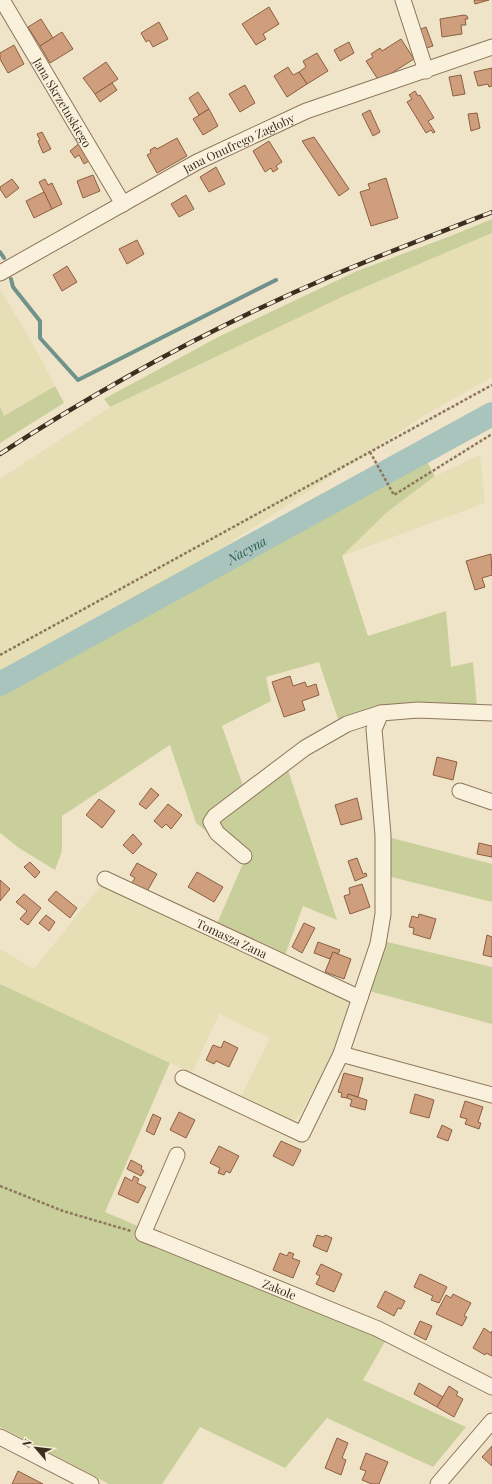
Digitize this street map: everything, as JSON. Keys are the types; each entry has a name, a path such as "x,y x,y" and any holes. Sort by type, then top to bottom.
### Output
{"street":[{"name":"Jana Skrzetuskiego","path":"2,0 123,204"},
{"path":"403,0 426,70"},
{"name":"Jana Onufrego Zagłoby","path":"0,273 197,162 306,111 492,47"},
{"path":"244,856 217,833 212,822 215,816 305,748 347,724 381,713 418,710 492,713"},
{"path":"184,1078 302,1134 341,1054 378,944 383,914 383,835 374,729 381,713"},
{"path":"460,791 492,802"},
{"name":"Tomasza Zana","path":"105,879 360,998"},
{"path":"341,1054 492,1095"},
{"path":"143,1234 177,1155"},
{"name":"Zakole","path":"143,1234 378,1329 492,1387"},
{"path":"438,1484 492,1421"},
{"path":"0,1437 91,1484"}],"path":[{"path":"0,655 492,385"},
{"path":"370,452 394,495 492,434"},
{"path":"0,1186 63,1212 143,1234"}],"shaded area":[{"path":"492,233 492,377 425,415 113,619 0,676 0,479 110,407 344,296"},
{"path":"0,289 38,353 55,386 4,417 0,406"},
{"path":"480,455 485,503 342,556 386,513 435,476"},
{"path":"101,885 354,1002 333,1055 298,1118 290,1121 240,1098 270,1038 219,1014 192,1073 0,984 0,949 34,969"}],"green space":[{"path":"492,219 492,233 344,296 110,407 104,399 220,336 357,271"},
{"path":"55,386 64,403 0,443 0,406 4,416"},
{"path":"427,462 435,476 386,513 342,556 368,636 446,611 451,667 473,662 477,706 372,709 338,719 319,662 266,677 271,701 222,726 246,794 288,770 337,920 303,906 284,958 216,926 244,861 196,823 170,745 62,816 62,851 55,870 19,848 0,833 0,691"},
{"path":"388,837 492,864 492,902 387,876"},
{"path":"383,941 492,967 492,1024 369,991"},
{"path":"0,984 170,1063 105,1212 140,1227 134,1237 386,1340 363,1380 466,1427 433,1467 327,1418 285,1468 200,1427 162,1484 109,1484 0,1427"}],"building":[{"path":"474,0 489,0 475,4"},
{"path":"269,7 279,24 263,34 266,39 256,45 242,24"},
{"path":"464,15 467,16 468,19 465,19 466,25 461,25 462,34 442,37 440,19"},
{"path":"41,19 53,38 40,46 28,27"},
{"path":"159,22 168,39 153,47 149,40 146,42 141,33"},
{"path":"426,27 433,46 423,49 418,30"},
{"path":"62,32 73,49 50,63 40,46"},
{"path":"401,39 414,59 379,81 366,61 373,57 371,54 380,48 382,51"},
{"path":"349,42 354,53 340,61 334,50"},
{"path":"14,45 24,64 8,73 0,59 0,53"},
{"path":"317,53 328,71 307,84 299,72 306,67 303,61"},
{"path":"106,62 118,79 95,94 83,78"},
{"path":"288,67 293,75 299,72 307,84 287,97 274,76"},
{"path":"492,68 492,86 489,87 488,84 478,86 474,72"},
{"path":"461,75 465,94 453,96 449,77"},
{"path":"112,83 117,90 100,102 95,94"},
{"path":"245,85 255,103 240,112 229,94"},
{"path":"415,91 418,96 420,95 434,118 428,121 435,132 433,133 431,130 426,133 407,102 412,99 409,95"},
{"path":"198,92 209,109 199,115 189,98"},
{"path":"209,109 218,126 203,135 193,119"},
{"path":"370,110 380,132 373,136 362,114"},
{"path":"477,113 480,128 471,131 468,114"},
{"path":"42,132 51,149 43,153 37,134"},
{"path":"314,137 349,189 339,196 302,141"},
{"path":"177,138 187,156 157,173 147,155 151,153 150,150 155,147 157,149"},
{"path":"269,141 282,162 276,166 278,169 273,172 271,168 265,172 253,151"},
{"path":"81,142 92,159 84,164 79,155 75,158 70,151"},
{"path":"216,167 225,184 209,192 200,177"},
{"path":"93,175 100,191 83,198 77,181"},
{"path":"386,178 398,218 371,226 360,192 370,189 368,184"},
{"path":"12,179 19,188 6,198 0,187"},
{"path":"45,179 48,185 52,183 62,204 52,209 39,182"},
{"path":"44,192 52,209 34,218 26,201"},
{"path":"186,195 194,209 179,217 171,204"},
{"path":"137,240 144,254 127,264 119,249"},
{"path":"67,266 77,282 62,291 53,275"},
{"path":"491,554 492,575 482,578 485,587 475,590 466,561"},
{"path":"290,676 293,686 305,682 307,687 316,684 319,695 302,701 305,710 284,717 272,682"},
{"path":"437,757 457,762 453,780 433,775"},
{"path":"151,788 159,795 146,809 139,804"},
{"path":"357,798 362,819 341,825 335,805"},
{"path":"99,799 115,811 102,828 86,815"},
{"path":"168,804 182,815 171,829 166,824 162,828 154,821"},
{"path":"133,834 142,844 133,854 123,845"},
{"path":"479,843 492,846 492,857 477,854"},
{"path":"357,858 363,874 366,873 367,876 355,881 348,861"},
{"path":"30,862 40,872 35,878 24,867"},
{"path":"137,863 157,874 146,893 131,884 135,878 130,875"},
{"path":"197,872 223,887 214,902 188,887"},
{"path":"0,880 10,889 0,901"},
{"path":"362,884 370,907 350,914 344,896 350,894 349,888"},
{"path":"56,891 77,908 70,918 48,900"},
{"path":"24,894 41,908 28,925 20,919 27,911 16,902"},
{"path":"419,914 436,919 430,939 413,934 414,928 409,927 412,916 418,918"},
{"path":"46,915 55,922 49,931 39,923"},
{"path":"304,923 315,928 302,953 292,947"},
{"path":"487,935 492,937 492,957 483,955"},
{"path":"318,942 340,950 338,954 333,952 330,959 314,953"},
{"path":"333,952 351,959 344,979 325,972"},
{"path":"224,1041 238,1048 229,1067 216,1061 214,1064 206,1060 213,1045 221,1048"},
{"path":"344,1073 363,1078 358,1097 348,1094 347,1098 341,1097 342,1093 338,1092"},
{"path":"348,1094 367,1100 365,1110 350,1106 352,1100 347,1098"},
{"path":"415,1094 434,1100 429,1118 410,1113"},
{"path":"465,1101 483,1107 478,1122 481,1123 479,1129 465,1124 467,1119 460,1117"},
{"path":"179,1112 195,1120 186,1138 170,1130"},
{"path":"153,1114 161,1118 154,1135 146,1131"},
{"path":"442,1125 452,1130 448,1141 437,1137"},
{"path":"281,1141 301,1150 293,1166 273,1156"},
{"path":"219,1146 239,1156 230,1173 226,1171 224,1175 218,1173 220,1168 210,1163"},
{"path":"131,1160 142,1166 141,1169 144,1171 141,1176 127,1169"},
{"path":"134,1176 139,1179 137,1183 146,1187 138,1203 118,1194 125,1177 132,1181"},
{"path":"317,1235 324,1237 325,1235 332,1238 327,1252 313,1246"},
{"path":"289,1252 294,1254 292,1258 300,1261 293,1278 273,1270 280,1253 287,1256"},
{"path":"321,1264 342,1274 334,1292 316,1284 320,1276 316,1274"},
{"path":"420,1274 447,1287 439,1303 431,1300 433,1296 414,1287"},
{"path":"385,1291 405,1301 401,1309 398,1308 394,1316 377,1307"},
{"path":"453,1294 471,1303 464,1316 467,1317 462,1326 436,1314 446,1295 451,1298"},
{"path":"420,1321 432,1326 426,1340 414,1334"},
{"path":"484,1328 491,1333 492,1331 492,1356 486,1353 485,1355 473,1348"},
{"path":"419,1383 443,1397 437,1407 414,1394"},
{"path":"449,1386 458,1392 456,1395 463,1399 454,1417 437,1407"},
{"path":"337,1438 348,1443 342,1458 346,1460 341,1475 325,1468"},
{"path":"492,1446 492,1466 482,1457"},
{"path":"366,1453 388,1462 379,1484 372,1484 362,1480 366,1471 360,1469"},
{"path":"18,1471 43,1484 12,1484"}],"waterway":[{"path":"0,252 4,258"},
{"path":"11,279 13,287 40,321 40,338 78,380 276,280"},
{"name":"Nacyna","path":"0,684 492,414"}],"railway":[{"path":"0,454 120,381 161,358 244,316 349,268 492,212"}]}
